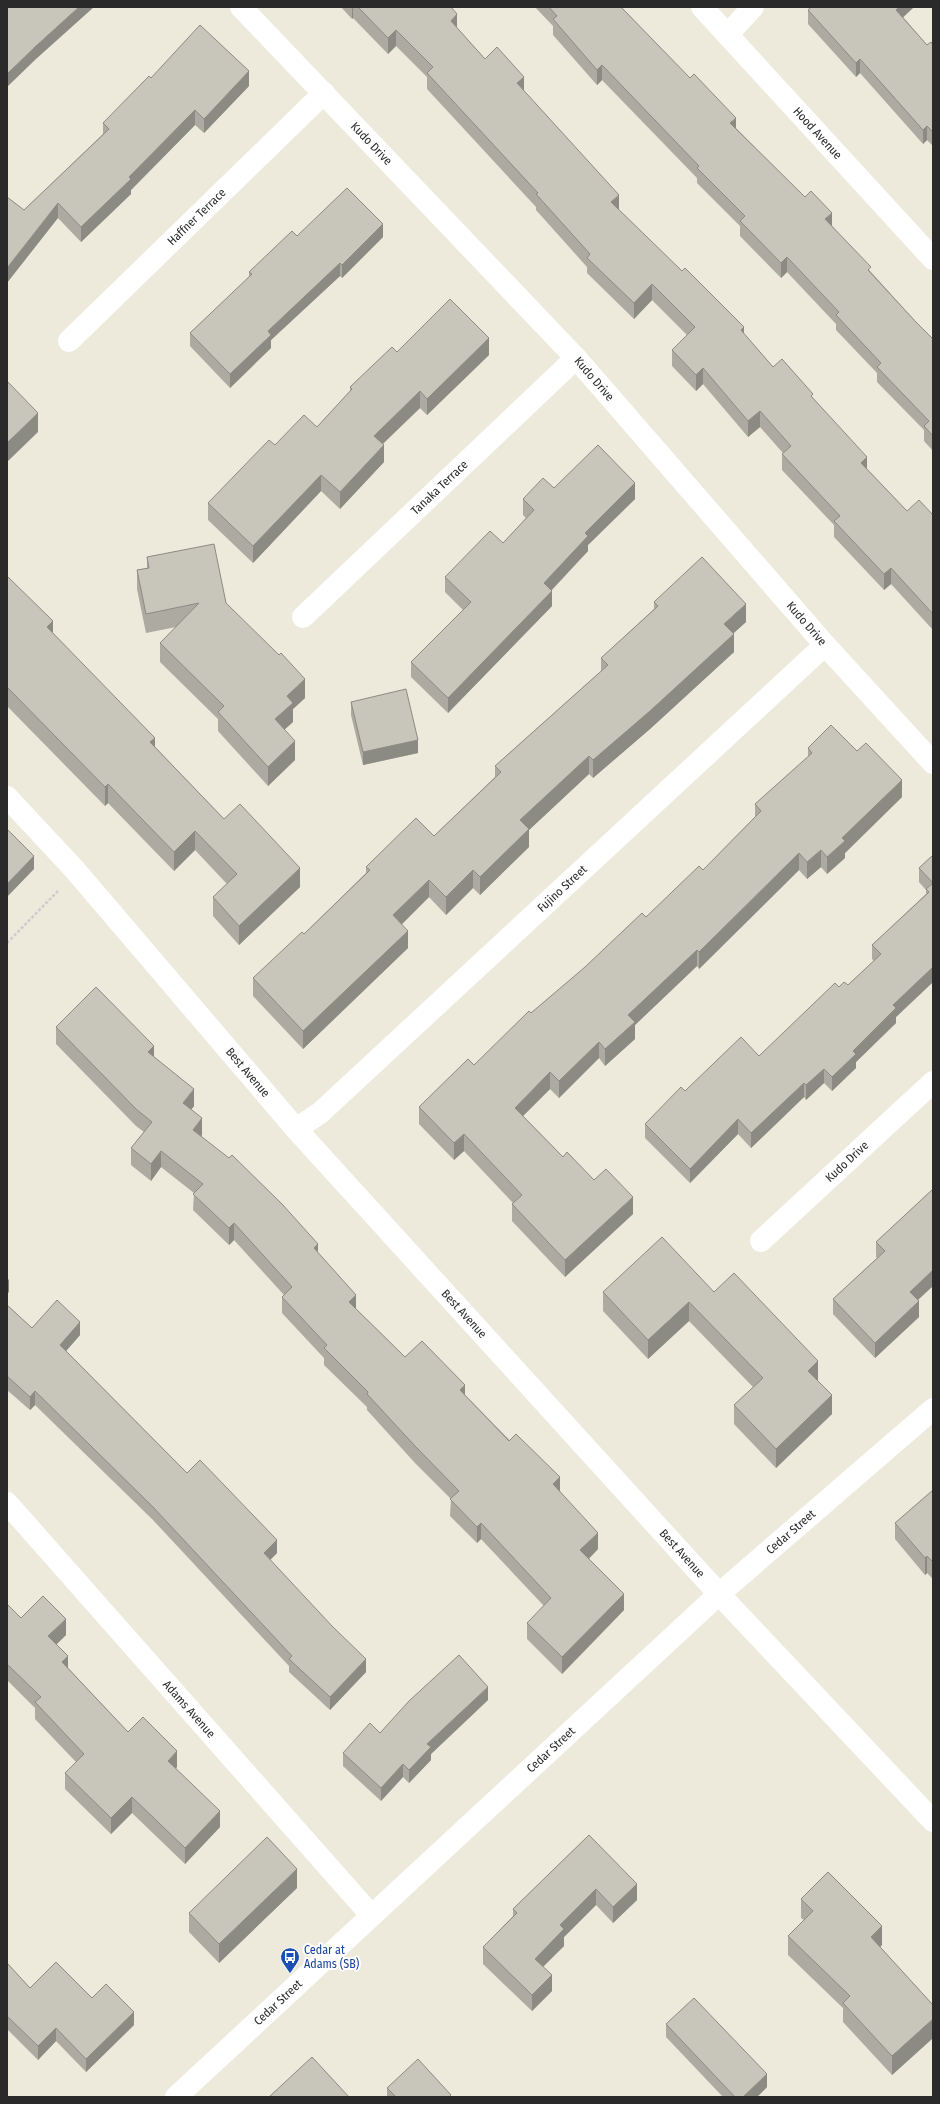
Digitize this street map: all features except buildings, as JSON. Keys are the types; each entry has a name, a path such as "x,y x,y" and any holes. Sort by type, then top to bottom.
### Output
{"street":[{"name":"Kudo Drive","path":"241,7 576,358 825,645 933,763"},
{"name":"Hood Avenue","path":"702,7 933,259"},
{"path":"728,34 753,7"},
{"name":"Haffner Terrace","path":"69,341 324,93"},
{"name":"Tanaka Terrace","path":"303,617 576,358"},
{"name":"Fujino Street","path":"296,1129 320,1113 825,645"},
{"name":"Best Avenue","path":"7,797 75,870 296,1129 719,1594 933,1821"},
{"name":"Kudo Drive","path":"761,1240 933,1082"},
{"name":"Cedar Street","path":"176,2097 719,1594 933,1409"},
{"name":"Adams Avenue","path":"7,1504 371,1915"}],"path":[{"path":"7,943 50,902 59,890"}],"place":[{"name":"Cedar at Adams (SB)","path":"290,1974"}]}
